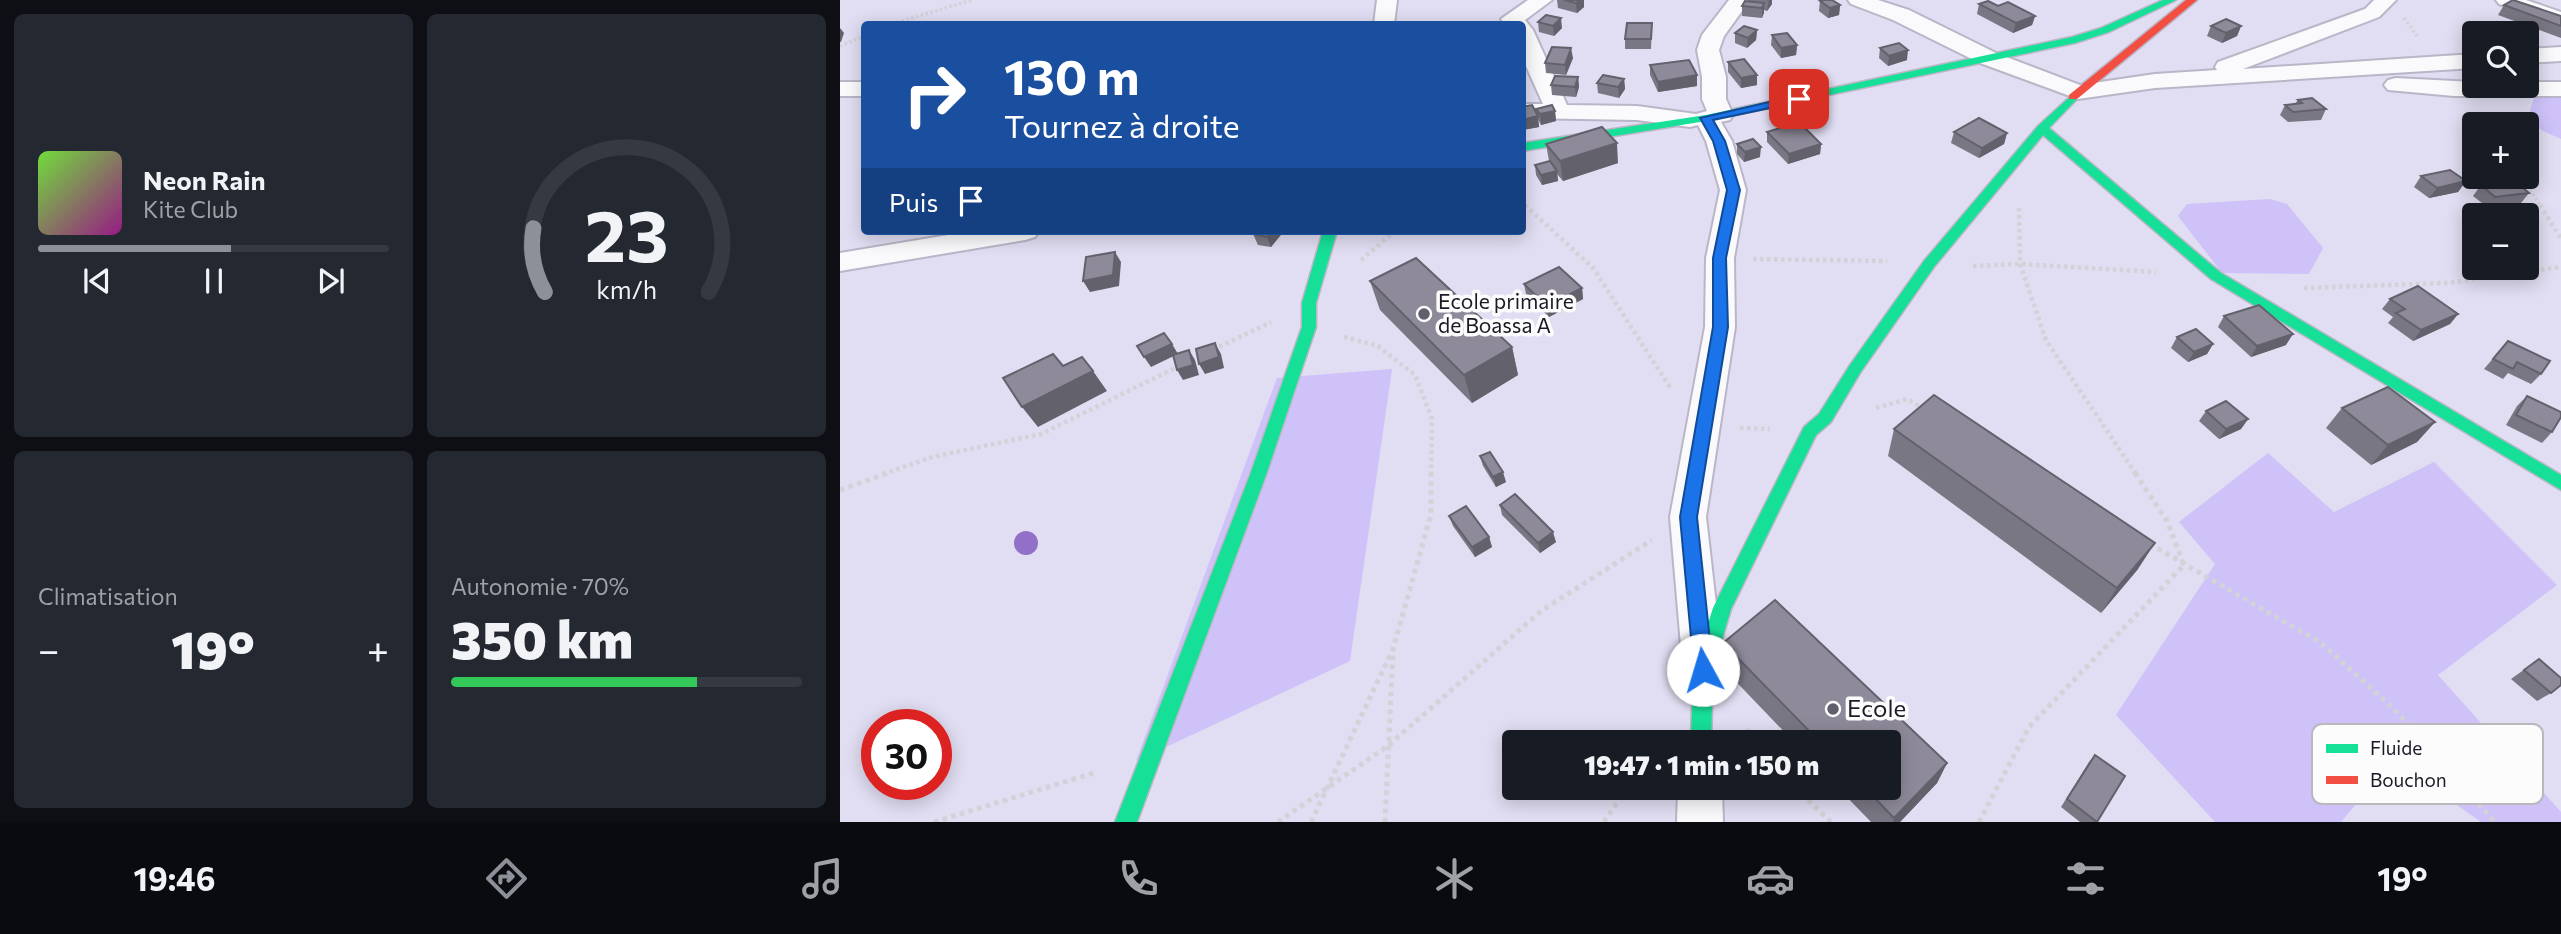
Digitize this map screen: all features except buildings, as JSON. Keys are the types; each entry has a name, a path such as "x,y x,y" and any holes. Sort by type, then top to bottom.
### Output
{"street":[{"path":"1384,21 1387,0"},
{"path":"1515,15 1542,0"},
{"path":"1706,118 1714,99 1714,78 1708,50 1713,36 1740,0"},
{"path":"1858,0 1900,15 1988,58 2078,92 2155,81 2462,62"},
{"path":"1526,146 1706,118 2075,40 2105,30 2171,0"},
{"path":"1703,670 1722,608 1810,431 1825,418 1854,369 1929,264 2042,128 2078,92 2151,36 2192,0"},
{"path":"2194,79 2372,13 2386,0"},
{"path":"2506,0 2561,19"},
{"path":"1526,39 1559,111"},
{"path":"2539,55 2561,54"},
{"path":"2259,76 2454,89 2561,89"},
{"path":"840,89 861,89"},
{"path":"1526,111 1637,113 1706,118"},
{"path":"1701,730 1703,670 1688,517 1720,327 1720,258 1733,190 1719,141 1706,118"},
{"path":"2042,128 2216,276 2561,483"},
{"path":"840,262 1001,235"},
{"path":"1126,822 1258,475 1309,327 1309,303 1328,235"},
{"path":"1700,800 1700,822"}],"path":[{"path":"902,21 972,0"},
{"path":"840,46 861,37"},
{"path":"2018,158 2020,264 2046,341 2167,521 2184,565"},
{"path":"2530,189 2561,239"},
{"path":"1526,206 1594,268 1681,404 1704,426 1810,431 1908,399 1930,412"},
{"path":"1205,354 1309,303 1390,235"},
{"path":"1720,258 1877,261"},
{"path":"1309,327 1378,346 1415,375 1432,419 1431,514 1393,649 1311,822"},
{"path":"840,489 932,457 1041,434 1181,365"},
{"path":"1278,822 1389,745 1541,611 1688,517"},
{"path":"2149,543 2321,643 2407,724"},
{"path":"1979,822 2029,727 2184,565"},
{"path":"1385,822 1393,649"},
{"path":"934,822 1152,756"},
{"path":"1604,822 1619,800"},
{"path":"1808,800 1831,822"},
{"path":"2479,804 2495,822"}],"shaded area":[{"path":"2561,96 2561,139 2541,130 2539,112 2530,112 2534,98"},
{"path":"2270,199 2287,204 2323,248 2309,274 2222,273 2178,216 2187,204"},
{"path":"1392,369 1350,661 1136,761 1277,378"},
{"path":"2268,453 2334,512 2434,462 2557,585 2438,675 2482,724 2312,724 2312,804 2356,804 2341,822 2215,822 2116,715 2215,564 2179,522"},
{"path":"2543,792 2561,812 2561,822 2481,822 2455,804 2543,804"}],"traffic: fast":[{"path":"1526,146 1706,118 2075,40 2105,30 2171,0"},
{"path":"1701,730 1703,670 1722,608 1810,431 1825,418 1855,369 1929,264 2042,128 2073,97"},
{"path":"2042,128 2216,276 2561,483"},
{"path":"1126,822 1258,475 1309,327 1309,303 1329,235"}],"traffic: jam":[{"path":"2073,97 2192,0"}],"place":[{"name":"Ecole primaire de Boassa A","path":"1424,314"},
{"name":"Ecole","path":"1833,709"}],"route":[{"path":"1703,670 1688,517 1720,327 1720,258 1733,190 1719,141 1706,118 1799,99"}]}
